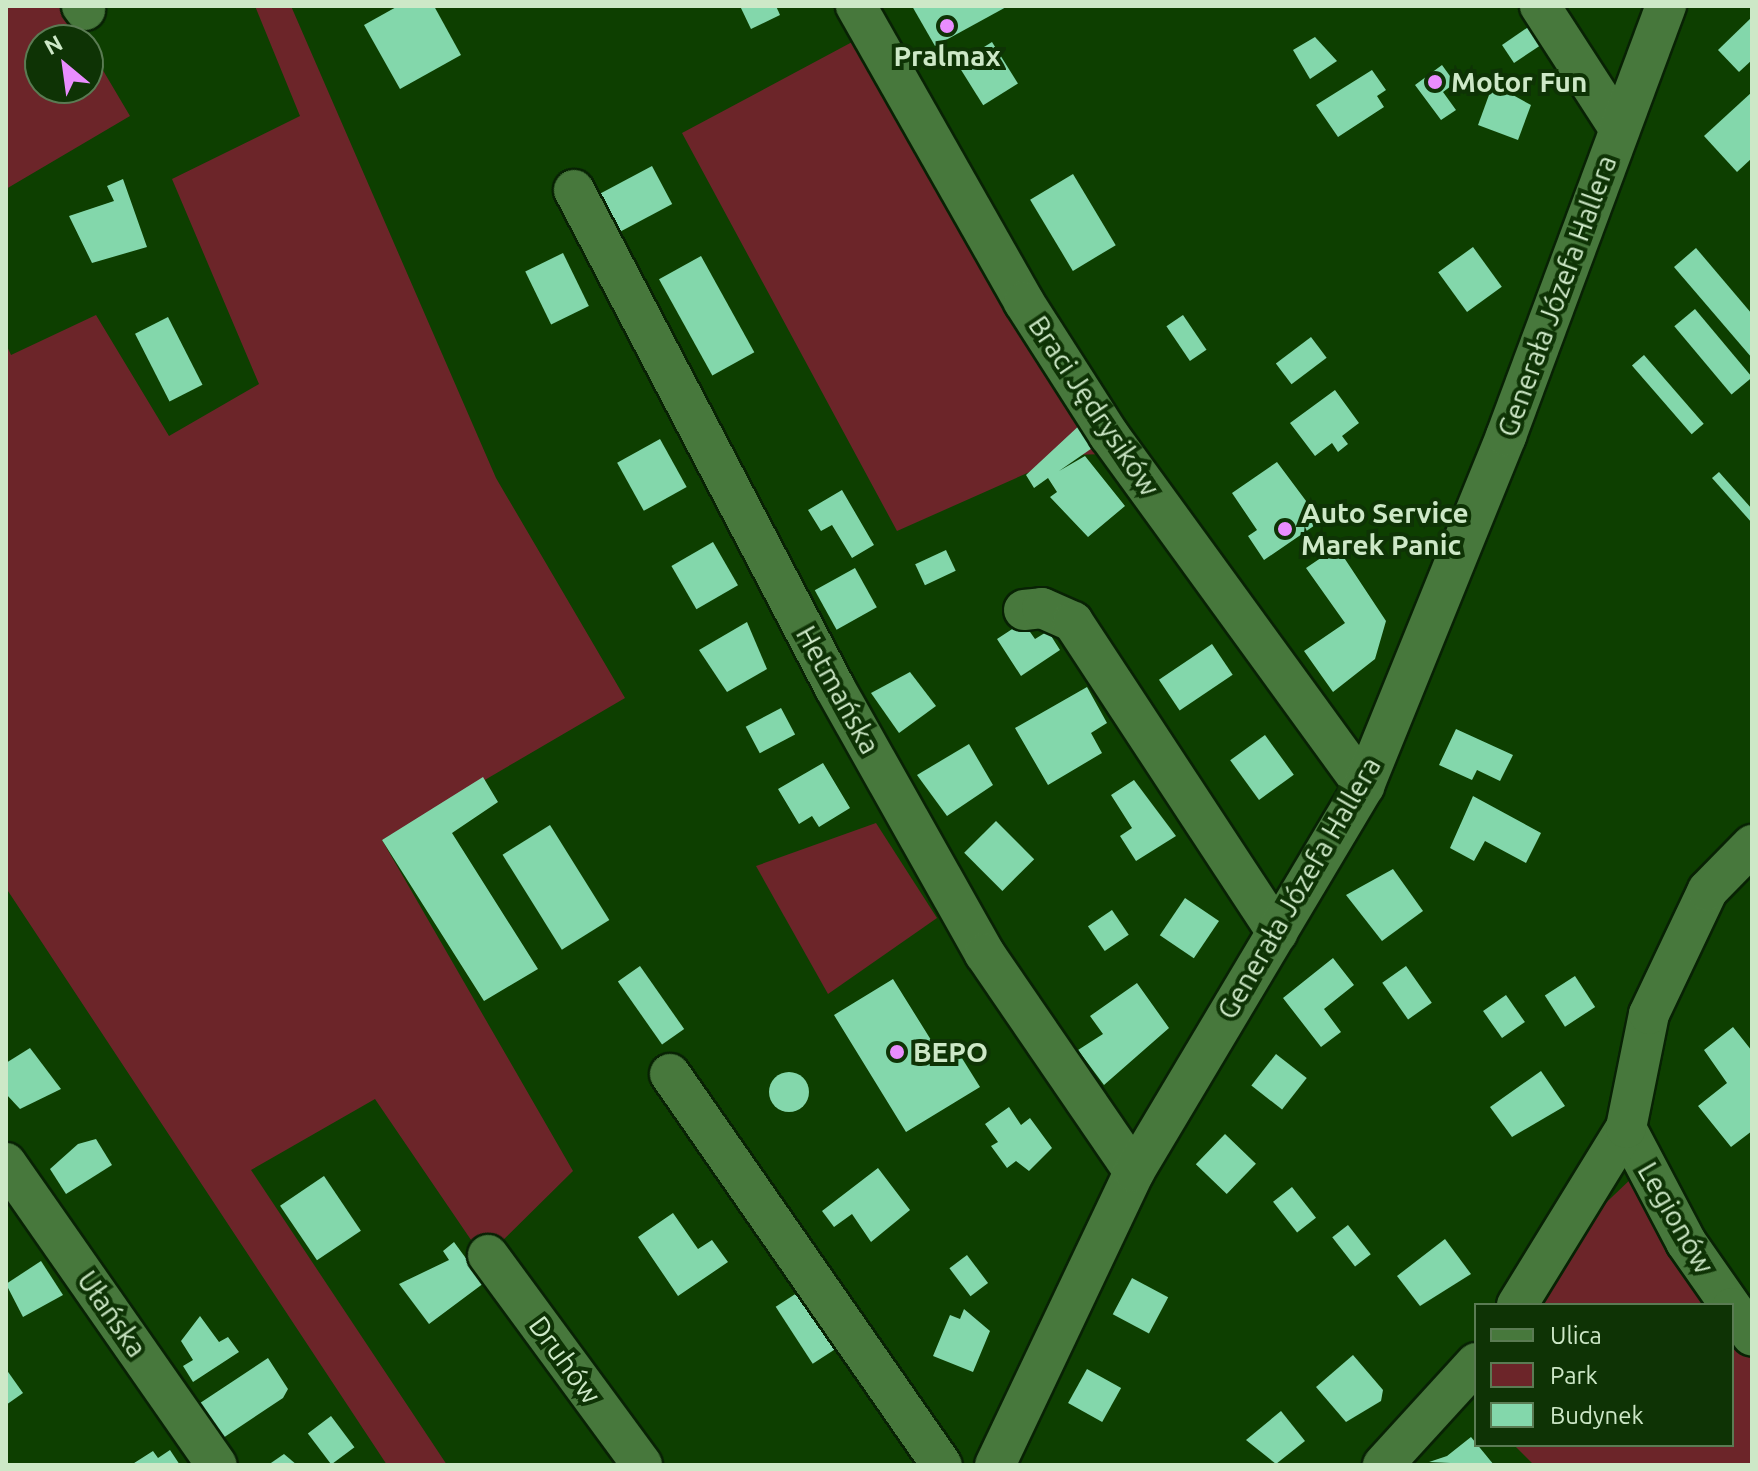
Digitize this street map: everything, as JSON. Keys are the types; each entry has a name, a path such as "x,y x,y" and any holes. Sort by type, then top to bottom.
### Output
{"street":[{"name":"Braci Jędrysików","path":"856,6 1016,288 1109,435 1364,786"},
{"path":"1540,6 1622,120"},
{"name":"Generała Józefa Hallera","path":"995,1465 1134,1172 1364,786 1506,436 1666,6"},
{"name":"Hetmańska","path":"574,190 835,688 985,954 1134,1172"},
{"path":"1024,610 1042,608 1073,622 1277,933"},
{"path":"1518,1303 1626,1128 1649,1014 1708,890 1752,845"},
{"path":"670,1074 942,1465"},
{"name":"Legionów","path":"1626,1128 1686,1242 1729,1303"},
{"name":"Ułańska","path":"6,1163 217,1465"},
{"name":"Druhów","path":"488,1255 642,1465"},
{"name":"Legionów","path":"1734,1310 1752,1336"},
{"path":"1383,1465 1474,1365"}],"green space":[{"path":"6,6 65,6 76,24 24,24 24,104 104,104 104,72 130,116 6,189"},
{"path":"255,6 291,6 496,478 625,698 382,840 573,1171 484,1259 375,1099 251,1170 447,1465 387,1465 6,888 6,344 11,355 96,315 169,436 259,384 172,179 300,116"},
{"path":"854,41 1107,454 1068,455 897,531 682,133"},
{"path":"876,823 937,918 828,994 756,866"},
{"path":"1634,1176 1720,1303 1537,1303 1591,1217"},
{"path":"1734,1324 1752,1350 1752,1465 1534,1465 1516,1447 1734,1447"}],"building":[{"path":"398,6 434,6 461,55 400,89 364,25"},
{"path":"740,6 776,6 780,15 751,29"},
{"name":"Pralmax","path":"912,6 1008,6 935,46"},
{"path":"1752,17 1752,60 1739,72 1718,50"},
{"path":"1540,19 1544,43 1514,63 1502,45"},
{"path":"1315,37 1337,61 1310,79 1293,50"},
{"path":"992,42 1018,84 983,105 957,64"},
{"path":"1442,65 1455,83 1443,92 1456,110 1441,120 1415,85"},
{"path":"1372,70 1386,90 1377,96 1384,107 1338,137 1316,105"},
{"path":"1493,84 1531,105 1518,140 1478,125"},
{"path":"1752,92 1752,158 1737,172 1704,136"},
{"path":"652,166 672,204 620,232 600,194"},
{"path":"1073,174 1116,245 1073,271 1030,200"},
{"path":"123,179 147,247 92,263 69,216 114,201 107,186"},
{"path":"1473,247 1502,287 1467,312 1438,272"},
{"path":"1696,248 1752,314 1752,358 1674,267"},
{"path":"563,253 589,306 551,324 525,271"},
{"path":"701,256 754,352 712,375 659,279"},
{"path":"1695,309 1752,377 1732,395 1674,326"},
{"path":"1183,315 1206,350 1190,361 1166,326"},
{"path":"168,317 203,385 170,402 135,334"},
{"path":"1311,337 1327,358 1292,384 1276,363"},
{"path":"1644,355 1704,424 1692,434 1632,365"},
{"path":"1335,390 1359,423 1342,436 1348,444 1338,452 1332,443 1315,456 1290,423"},
{"path":"1083,422 1098,444 1059,471 1085,456 1125,506 1088,537 1050,497 1057,492 1048,478 1034,488 1026,475"},
{"path":"660,439 687,487 644,511 617,463"},
{"path":"1277,462 1321,521 1264,560 1248,536 1257,530 1232,493"},
{"path":"1719,472 1752,509 1752,523 1712,478"},
{"path":"842,490 874,545 852,558 832,525 821,531 808,510"},
{"path":"713,542 738,585 696,609 671,566"},
{"path":"1337,547 1386,621 1375,659 1333,692 1304,651 1345,623 1306,568"},
{"path":"946,550 956,571 925,585 915,564"},
{"path":"855,568 877,607 837,630 815,590"},
{"path":"747,622 767,669 727,692 699,650"},
{"path":"1023,622 1035,639 1048,631 1060,650 1021,676 997,639"},
{"path":"1212,644 1233,675 1180,710 1159,680"},
{"path":"910,672 936,706 899,733 871,693"},
{"path":"1087,687 1107,723 1091,733 1102,753 1048,785 1015,728"},
{"path":"781,708 795,734 760,753 746,727"},
{"path":"1456,729 1513,755 1500,781 1477,770 1472,780 1439,765"},
{"path":"1265,735 1294,775 1259,800 1230,760"},
{"path":"969,744 993,785 947,816 917,775"},
{"path":"823,763 850,808 819,827 812,816 799,824 778,789"},
{"path":"483,777 498,802 452,833 538,969 484,1001 382,840"},
{"path":"1134,780 1176,836 1136,861 1120,836 1132,828 1111,795"},
{"path":"1473,796 1541,833 1526,863 1485,841 1474,861 1450,848"},
{"path":"996,821 1034,859 1002,891 964,853"},
{"path":"550,825 609,920 562,950 503,855"},
{"path":"1393,869 1423,911 1382,941 1346,895"},
{"path":"1185,898 1219,921 1194,958 1160,935"},
{"path":"1112,910 1129,935 1105,951 1088,926"},
{"path":"1333,958 1354,985 1324,1009 1341,1032 1321,1047 1283,998"},
{"path":"640,966 684,1029 662,1045 618,981"},
{"path":"1406,966 1432,1003 1408,1019 1382,983"},
{"path":"1575,976 1595,1007 1565,1027 1545,996"},
{"name":"BEPO","path":"893,979 941,1056 955,1047 980,1087 906,1132 834,1015"},
{"path":"1137,983 1169,1028 1104,1085 1078,1050 1103,1034 1090,1016"},
{"path":"1506,995 1525,1022 1502,1038 1483,1011"},
{"path":"1733,1027 1752,1051 1752,1131 1731,1147 1698,1106 1727,1083 1704,1050"},
{"path":"30,1048 61,1089 20,1109 6,1094 6,1063"},
{"path":"1276,1054 1307,1078 1282,1110 1251,1086"},
{"path":"1541,1071 1565,1106 1512,1137 1490,1107"},
{"path":"789,1072 803,1078 809,1092 803,1106 789,1112 775,1106 769,1092 775,1078"},
{"path":"1009,1107 1021,1125 1030,1118 1052,1148 1029,1171 1016,1161 1007,1168 991,1146 998,1142 985,1124"},
{"path":"1225,1134 1256,1164 1227,1194 1196,1164"},
{"path":"96,1139 112,1165 66,1194 50,1169 78,1144"},
{"path":"878,1168 910,1210 871,1242 852,1214 834,1227 822,1211"},
{"path":"324,1176 361,1231 317,1260 280,1206"},
{"path":"1292,1187 1316,1218 1297,1233 1273,1202"},
{"path":"673,1213 698,1249 712,1240 728,1262 678,1296 638,1237"},
{"path":"1348,1225 1371,1254 1355,1266 1332,1237"},
{"path":"1445,1239 1471,1274 1420,1306 1397,1276"},
{"path":"454,1242 484,1283 429,1324 399,1284 449,1260 443,1251"},
{"path":"967,1255 988,1283 970,1296 949,1268"},
{"path":"41,1261 63,1295 23,1317 6,1284"},
{"path":"1132,1278 1168,1297 1149,1333 1113,1314"},
{"path":"800,1291 837,1348 813,1364 776,1307"},
{"path":"964,1309 990,1331 973,1372 933,1356 950,1315 960,1319"},
{"path":"200,1316 219,1342 228,1337 239,1352 193,1382 183,1366 193,1360 181,1341"},
{"path":"1353,1355 1383,1390 1381,1401 1346,1422 1316,1387"},
{"path":"268,1358 288,1389 283,1398 223,1438 213,1423 204,1429 191,1409"},
{"path":"6,1369 23,1393 6,1405"},
{"path":"1087,1369 1121,1388 1102,1422 1068,1403"},
{"path":"1281,1411 1305,1441 1276,1464 1246,1440"},
{"path":"331,1416 354,1447 331,1465 308,1433"},
{"path":"1471,1437 1474,1447 1479,1447 1494,1465 1429,1462 1447,1456"},
{"path":"170,1450 180,1465 131,1465 153,1451 158,1458"},
{"path":"284,1454 297,1465 268,1465"}],"place":[{"name":"Pralmax","path":"947,26"},
{"name":"Motor Fun","path":"1435,82"},
{"name":"Auto Service Marek Panic","path":"1285,529"},
{"name":"BEPO","path":"897,1052"}]}
